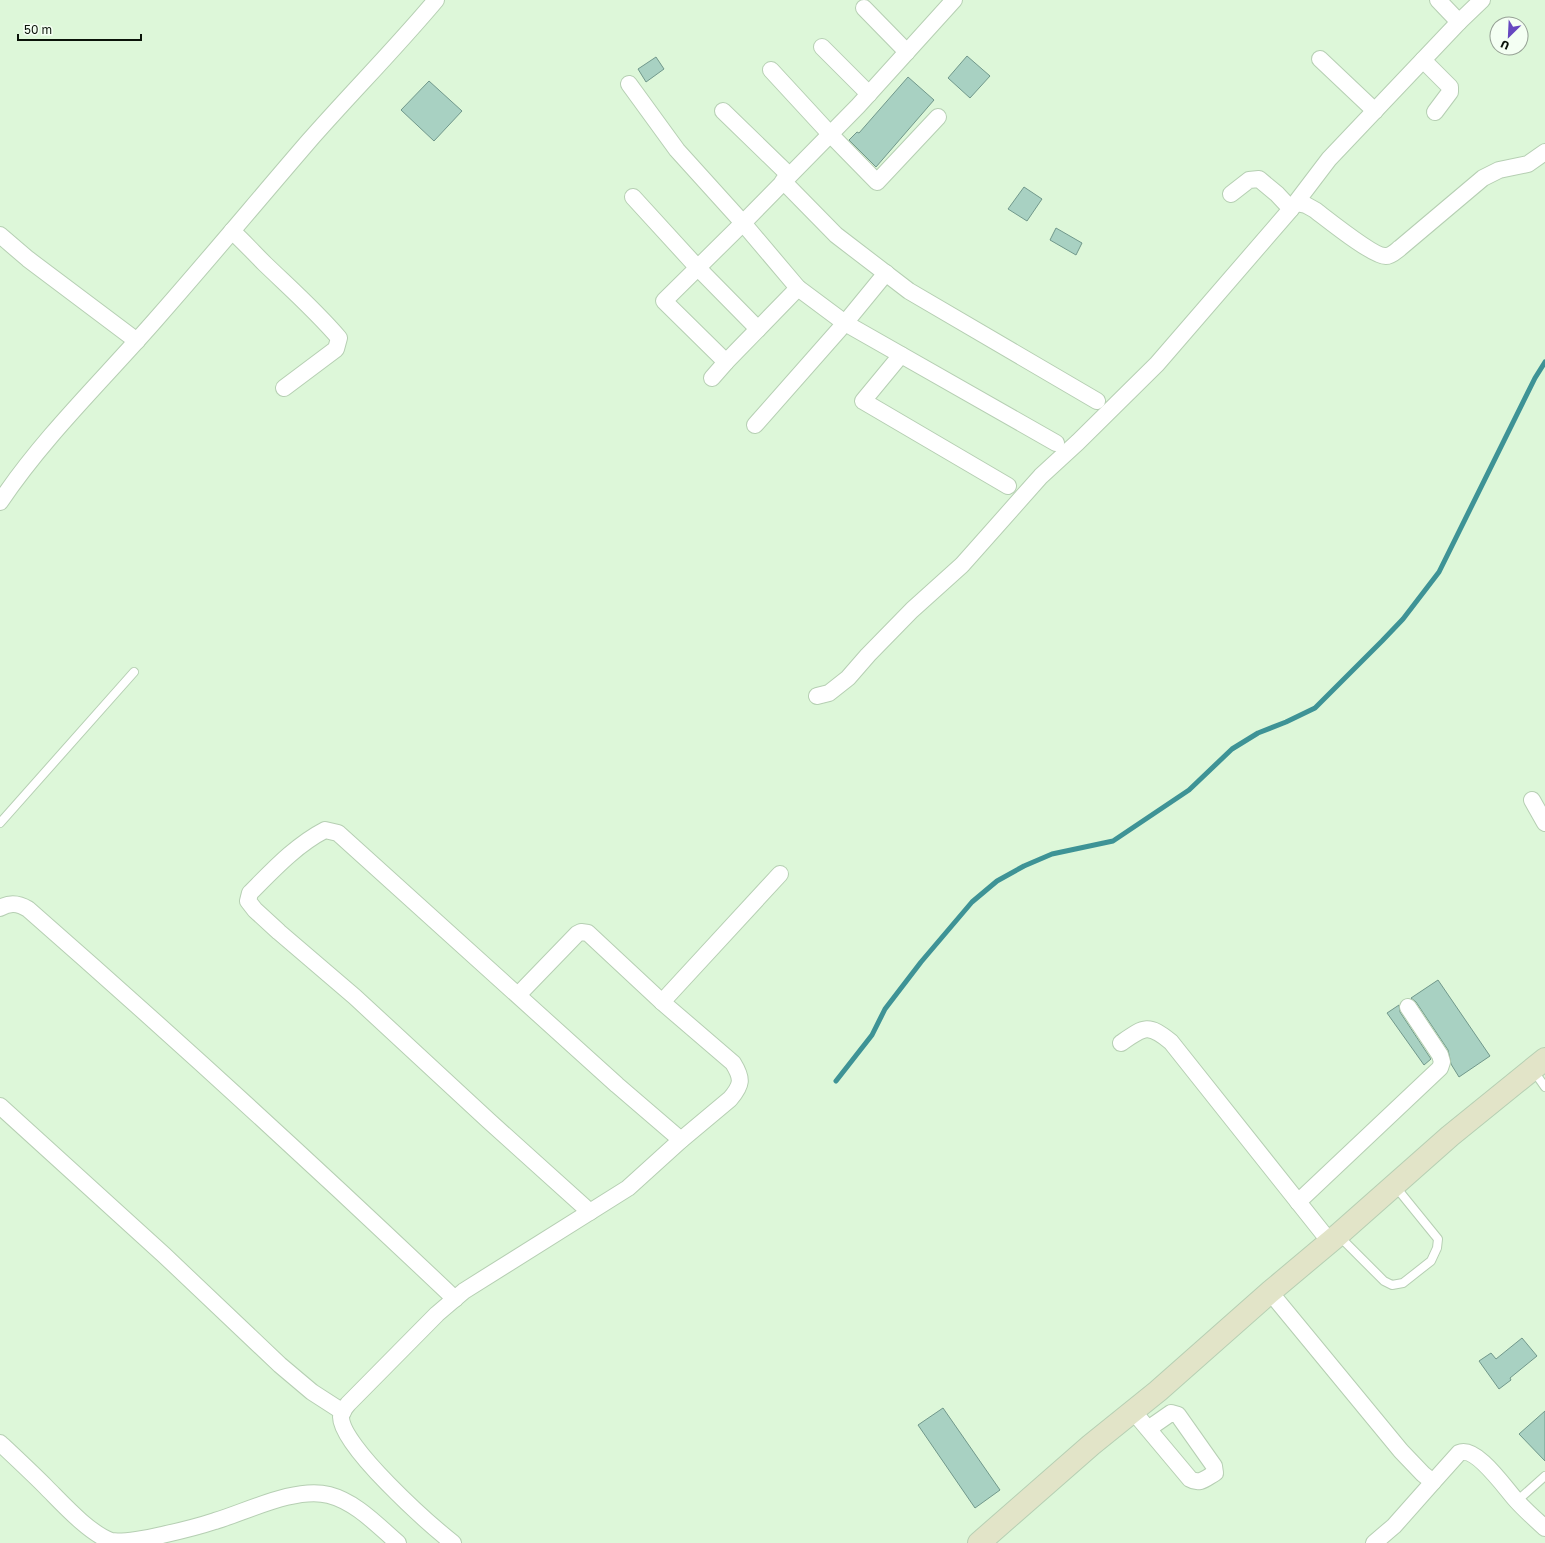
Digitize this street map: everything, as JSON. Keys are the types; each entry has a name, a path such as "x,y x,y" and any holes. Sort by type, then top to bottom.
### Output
{"street":[{"path":"0,502 14,481 49,437 137,341 308,142 436,0"},
{"path":"1438,0 1459,22"},
{"path":"818,696 829,693 848,678 912,610 962,565 1040,476 1078,442 1157,364 1293,206 1329,159 1459,22 1482,0"},
{"path":"726,362 664,301 743,223 869,94 907,52 948,2"},
{"path":"864,8 907,52"},
{"path":"822,46 869,94"},
{"path":"1320,59 1374,111"},
{"path":"1423,60 1451,89 1435,112"},
{"path":"771,70 877,182 938,117"},
{"path":"629,84 677,150 743,223 798,288 845,323 1056,443"},
{"path":"723,111 786,178 836,235 909,291 1097,401"},
{"path":"1231,194 1249,180 1259,179 1293,206 1306,205 1316,210 1372,252 1385,256 1390,255 1400,248 1484,178 1499,170 1528,164 1545,152"},
{"path":"633,197 697,267 758,328"},
{"path":"232,232 250,247 265,264 295,291 339,338 336,349 284,388"},
{"path":"0,235 28,259 137,341"},
{"path":"755,425 845,323 886,273"},
{"path":"712,378 758,328 798,288"},
{"path":"901,355 863,401 1008,486"},
{"path":"1532,800 1545,823"},
{"path":"590,1212 489,1122 355,997 255,910 248,901 250,893 293,851 325,830 332,831 344,838 617,1085 681,1140"},
{"path":"662,1002 780,874"},
{"path":"0,908 8,904 16,904 28,909 115,986 345,1196 455,1299"},
{"path":"453,1543 371,1468 346,1433 341,1418 343,1412 348,1404 437,1314 455,1299 471,1287 628,1188 681,1140 730,1099 739,1085 739,1074 733,1063 662,1002 588,933 581,932 518,995"},
{"path":"1298,1202 1440,1068 1442,1062 1440,1055 1408,1007"},
{"path":"1121,1043 1141,1030 1149,1028 1171,1042 1298,1202 1334,1238"},
{"path":"979,1543 1091,1445 1133,1411 1334,1238 1450,1136 1541,1072"},
{"path":"0,1106 164,1256 280,1365 312,1392 343,1412"},
{"path":"1270,1292 1401,1451 1423,1474 1433,1482"},
{"path":"1133,1411 1148,1429"},
{"path":"0,1443 88,1526 113,1542 140,1540 173,1533 216,1521 264,1503 295,1496 317,1494 329,1495 357,1509 398,1543"},
{"path":"1374,1543 1394,1526 1450,1462 1459,1453 1465,1452 1483,1462 1517,1501 1545,1528"}],"lane":[{"path":"0,823 134,672"},
{"path":"1334,1238 1384,1281 1392,1285 1403,1283 1431,1260 1437,1248 1438,1239 1394,1186"},
{"path":"1517,1501 1545,1476"}],"building":[{"path":"967,56 990,76 970,98 948,78"},
{"path":"656,57 664,69 646,82 638,69"},
{"path":"908,77 934,100 876,167 849,140 857,132 859,133"},
{"path":"429,81 462,111 434,141 401,110"},
{"path":"1024,187 1042,199 1027,221 1008,209"},
{"path":"1056,228 1082,243 1076,255 1050,240"},
{"path":"1438,980 1490,1056 1459,1077 1451,1064 1448,1050 1416,1002 1411,998"},
{"path":"1399,1005 1400,1012 1431,1059 1424,1065 1387,1013"},
{"path":"1522,1338 1537,1356 1499,1389 1479,1361 1491,1353 1496,1359"},
{"path":"943,1408 1000,1490 975,1508 918,1425"},
{"path":"1545,1411 1545,1461 1519,1434"}],"waterway":[{"path":"836,1081 872,1035 885,1009 921,962 972,902 997,881 1024,866 1052,854 1113,841 1189,790 1232,749 1258,733 1315,708 1382,641 1403,619 1439,572 1535,378 1545,362"}]}
